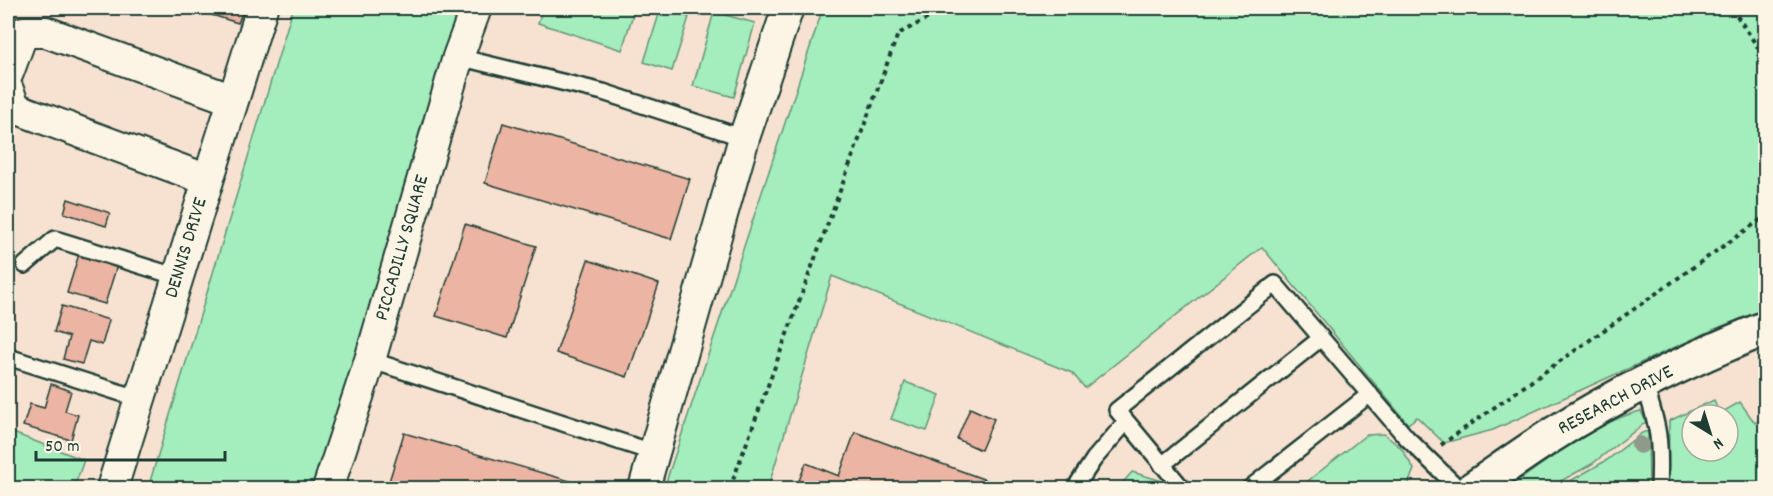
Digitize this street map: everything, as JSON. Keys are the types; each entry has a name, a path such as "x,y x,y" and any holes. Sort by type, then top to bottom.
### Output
{"street":[{"name":"DENNIS DRIVE","path":"112,489 261,8"},
{"name":"PICCADILLY SQUARE","path":"328,489 370,360 458,57 476,8"},
{"path":"644,489 744,138 788,8"},
{"path":"8,73 23,32 46,32 233,100"},
{"path":"8,90 15,108 208,180"},
{"name":"RESEARCH DRIVE","path":"1474,489 1550,436 1644,383 1766,328"}],"lane":[{"path":"458,57 603,92 744,138"},
{"path":"25,265 55,239 178,277"},
{"path":"1182,489 1117,410 1275,284 1425,456 1458,489"},
{"path":"1162,465 1321,338"},
{"path":"8,357 140,399"},
{"path":"370,360 655,453"},
{"path":"1644,383 1658,422 1659,489"},
{"path":"1250,489 1370,394"},
{"path":"1075,489 1094,459 1126,422"}],"path":[{"path":"730,489 898,34 948,8"},
{"path":"1732,8 1766,60"},
{"path":"1425,456 1766,216"}],"green space":[{"path":"293,8 479,8 321,488 148,488"},
{"path":"543,8 622,8 634,11 622,50 538,23"},
{"path":"661,8 689,17 672,71 644,62"},
{"path":"823,8 1765,8 1765,309 1715,329 1493,430 1444,443 1417,417 1408,424 1262,247 1085,388 1072,373 832,276 768,488 664,488"},
{"path":"714,12 755,23 734,97 693,86"},
{"path":"905,382 940,395 927,431 891,419"},
{"path":"1740,402 1755,423 1765,416 1765,488 1668,488 1669,421 1680,416 1680,463 1740,463 1738,403"},
{"path":"1641,411 1646,422 1592,464 1548,488 1508,488 1554,455 1607,423"},
{"path":"8,431 84,460 74,488 8,488"},
{"path":"1648,431 1649,488 1558,488 1607,460 1642,433"},
{"path":"1384,434 1401,448 1414,469 1407,488 1299,488 1366,435"},
{"path":"1132,472 1159,480 1167,488 1118,488"}],"building":[{"path":"189,8 244,8 238,23"},
{"path":"503,123 690,179 671,239 485,183"},
{"path":"68,199 110,213 106,226 64,213"},
{"path":"465,224 536,246 507,338 436,316"},
{"path":"79,254 117,265 105,304 67,293"},
{"path":"588,260 659,284 627,377 556,353"},
{"path":"62,306 109,320 102,345 89,341 82,364 63,359 69,337 54,332"},
{"path":"51,384 71,391 65,411 78,415 71,440 23,426 30,404 44,408"},
{"path":"970,408 994,419 981,450 957,439"},
{"path":"855,432 994,483 991,488 796,488 806,463 839,476"},
{"path":"404,433 594,488 387,488"}]}
